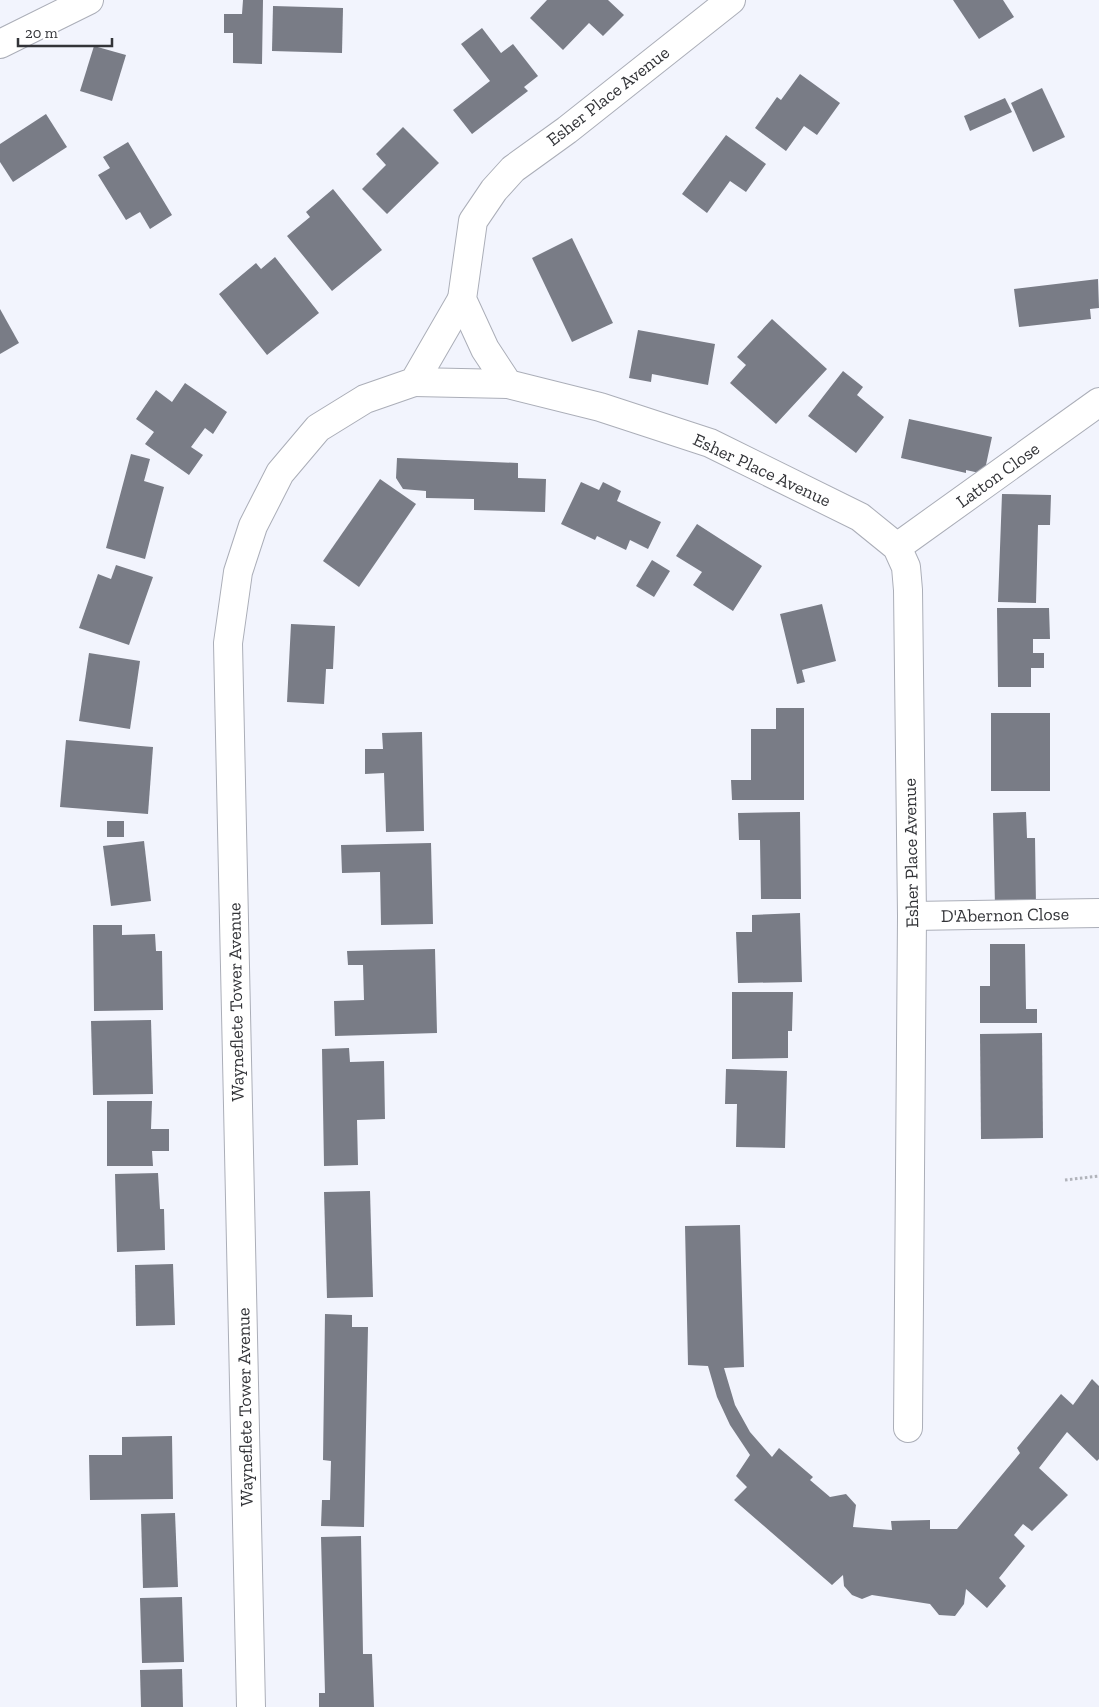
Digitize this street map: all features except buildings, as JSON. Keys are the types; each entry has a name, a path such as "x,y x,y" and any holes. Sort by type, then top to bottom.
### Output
{"street":[{"path":"0,44 89,0"},
{"name":"Esher Place Avenue","path":"462,299 473,221 494,190 513,169 566,130 731,0"},
{"path":"414,382 462,299"},
{"path":"462,299 485,349 508,384"},
{"name":"Wayneflete Tower Avenue","path":"251,1707 228,643 238,572 253,526 280,473 318,428 366,399 414,382 460,385 508,384"},
{"name":"Esher Place Avenue","path":"508,384 600,407 710,442 860,516 897,547 906,567 908,590 912,916 908,1428"},
{"name":"Latton Close","path":"897,547 1099,402"},
{"name":"D'Abernon Close","path":"912,916 1099,913"}],"path":[{"path":"1065,1180 1099,1176"}]}
